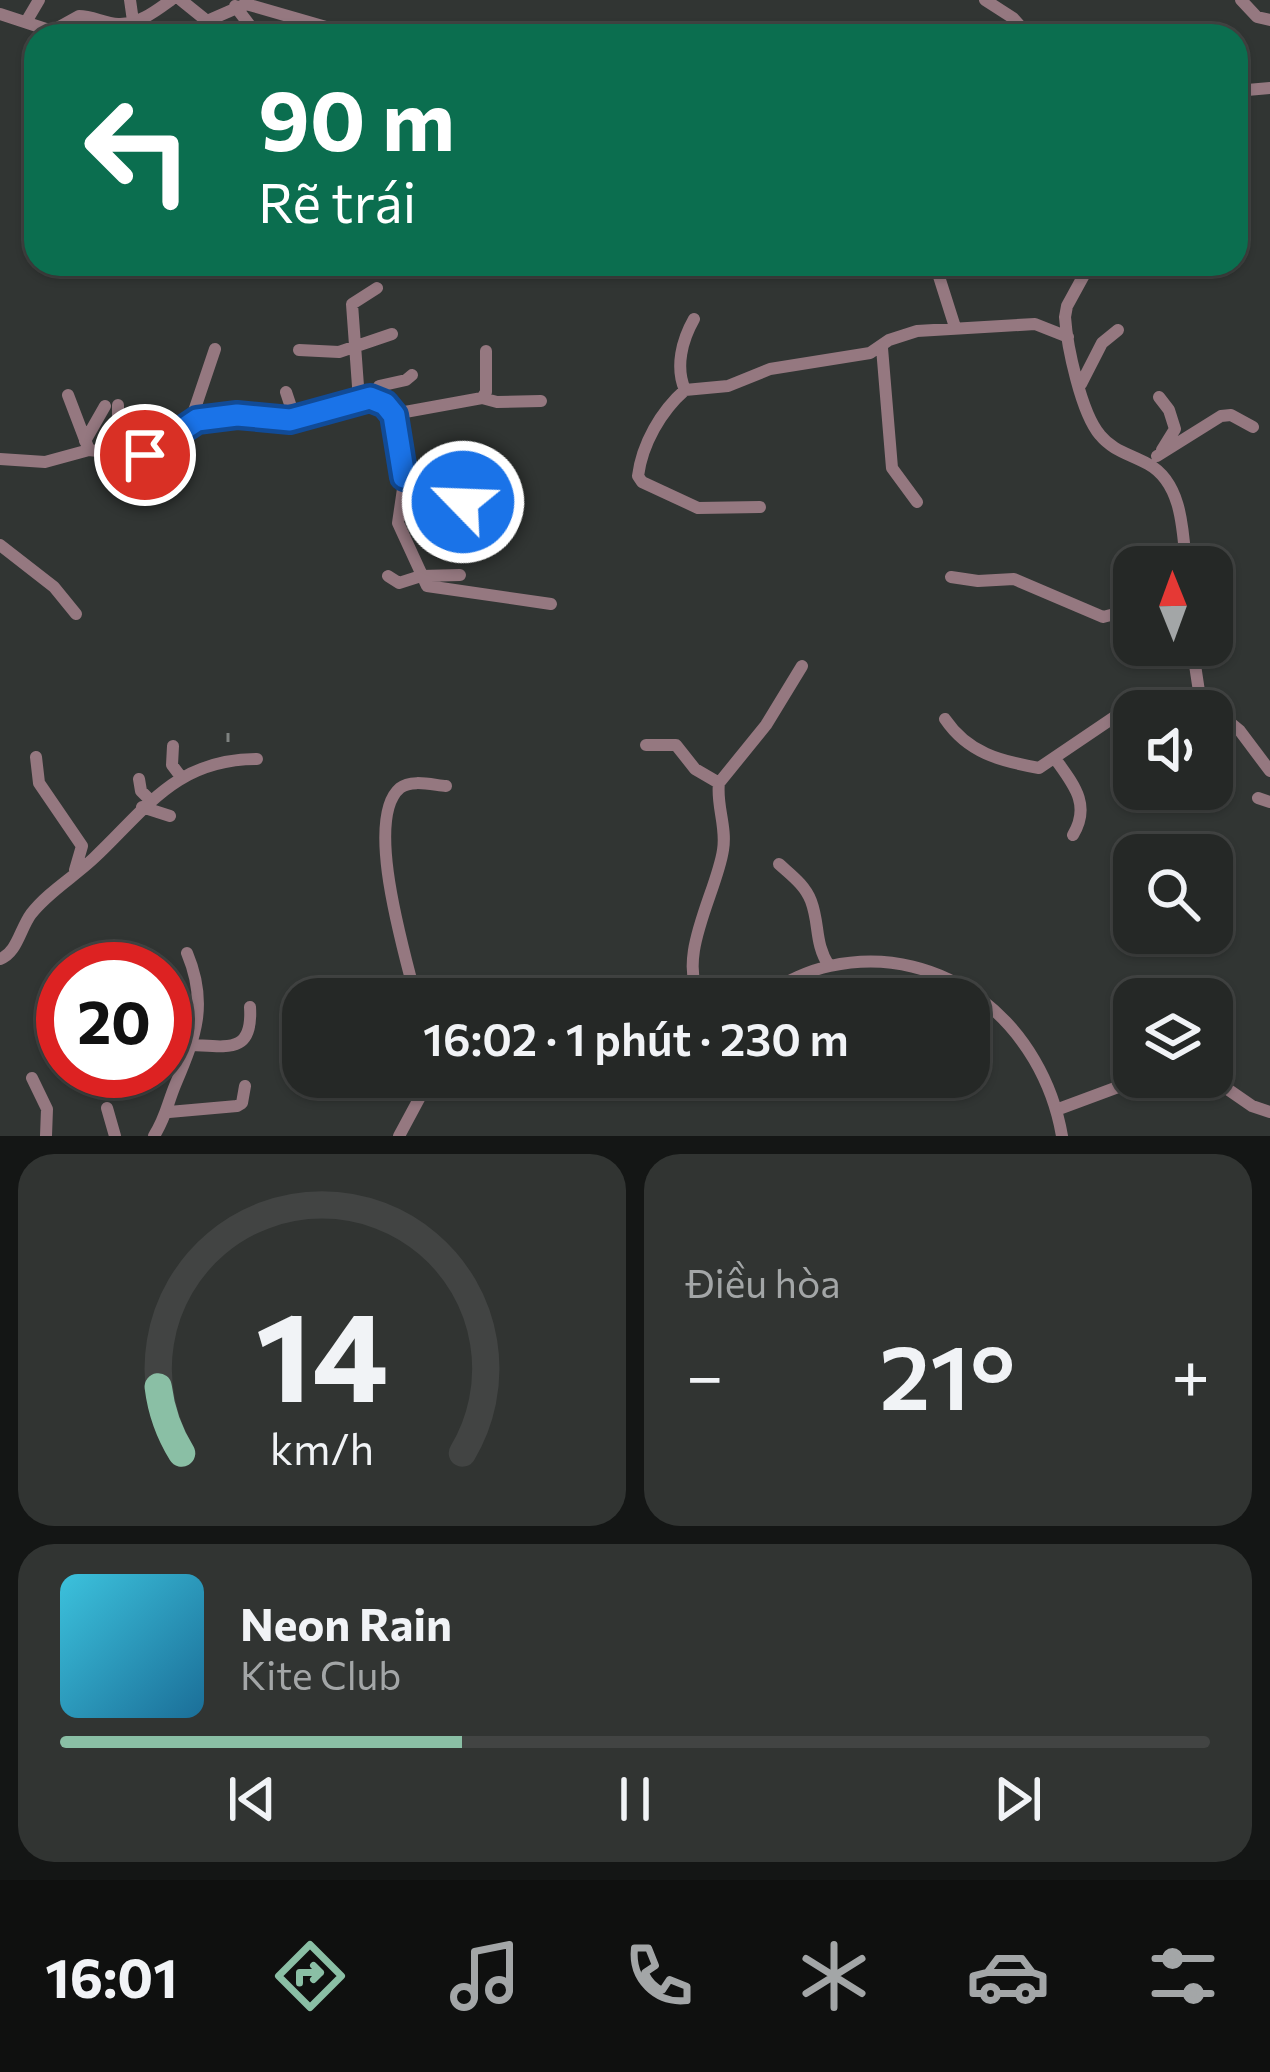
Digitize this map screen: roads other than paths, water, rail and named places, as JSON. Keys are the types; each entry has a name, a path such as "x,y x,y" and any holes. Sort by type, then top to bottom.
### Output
{"street":[{"path":"26,22 39,0"},
{"path":"130,0 133,21"},
{"path":"65,24 79,16 118,24 133,21 171,0"},
{"path":"181,0 207,21 253,6 316,24"},
{"path":"985,0 1018,24"},
{"path":"1241,0 1257,17 1270,20"},
{"path":"237,24 238,11"},
{"path":"238,11 248,24"},
{"path":"0,14 32,24"},
{"path":"939,276 955,326"},
{"path":"1084,276 1067,307 1068,337 1087,413 1097,432 1126,456 1154,461 1221,416 1231,415 1253,427"},
{"path":"377,288 352,304 367,400 394,415 482,398 497,403 542,401"},
{"path":"685,390 681,355 694,319"},
{"path":"760,507 698,508 638,476 665,407 685,390 728,386 770,369 882,348 899,337 955,326 1042,324 1068,337"},
{"path":"1080,386 1102,343 1118,330"},
{"path":"299,350 338,352 392,334"},
{"path":"882,348 892,468 917,502"},
{"path":"190,423 215,350"},
{"path":"482,398 486,392 485,350"},
{"path":"0,459 45,462 87,446 145,455 190,423 220,416 295,419 367,400 379,386 412,374"},
{"path":"286,392 295,419"},
{"path":"68,395 87,446"},
{"path":"1154,461 1174,429 1159,397"},
{"path":"87,446 111,405 118,454"},
{"path":"394,415 404,477 397,517 404,541 432,589 477,591 530,604 551,604"},
{"path":"1154,461 1181,510 1184,546"},
{"path":"404,477 425,480 456,499 481,507"},
{"path":"0,545 54,586 76,614"},
{"path":"388,576 399,583 422,576 460,575"},
{"path":"951,577 1014,580 1103,617 1113,614"},
{"path":"693,978 701,920 723,854 719,783 766,724 802,666"},
{"path":"945,719 965,745 980,753 1040,767 1113,719"},
{"path":"1233,725 1270,770"},
{"path":"646,745 676,745 695,769 719,783"},
{"path":"172,746 172,765 182,776"},
{"path":"36,757 39,783 82,846 82,858 72,877"},
{"path":"0,958 8,956 38,906 146,803 182,776 229,761 257,759"},
{"path":"1055,760 1078,790 1083,811 1073,835"},
{"path":"140,779 146,803 170,816"},
{"path":"411,978 388,876 387,819 397,790 408,783 446,786"},
{"path":"779,863 812,902 818,949 829,966"},
{"path":"795,978 859,962 920,967 996,1008 1038,1063 1062,1136"},
{"path":"154,1136 169,1112 198,1027 197,980 192,966"},
{"path":"193,1045 239,1043 251,1027 250,1006"},
{"path":"32,1078 47,1109 46,1136"},
{"path":"169,1112 238,1106 245,1086"},
{"path":"1056,1110 1113,1089"},
{"path":"1233,1093 1270,1112"},
{"path":"399,1136 419,1098"},
{"path":"107,1108 115,1136"}]}
